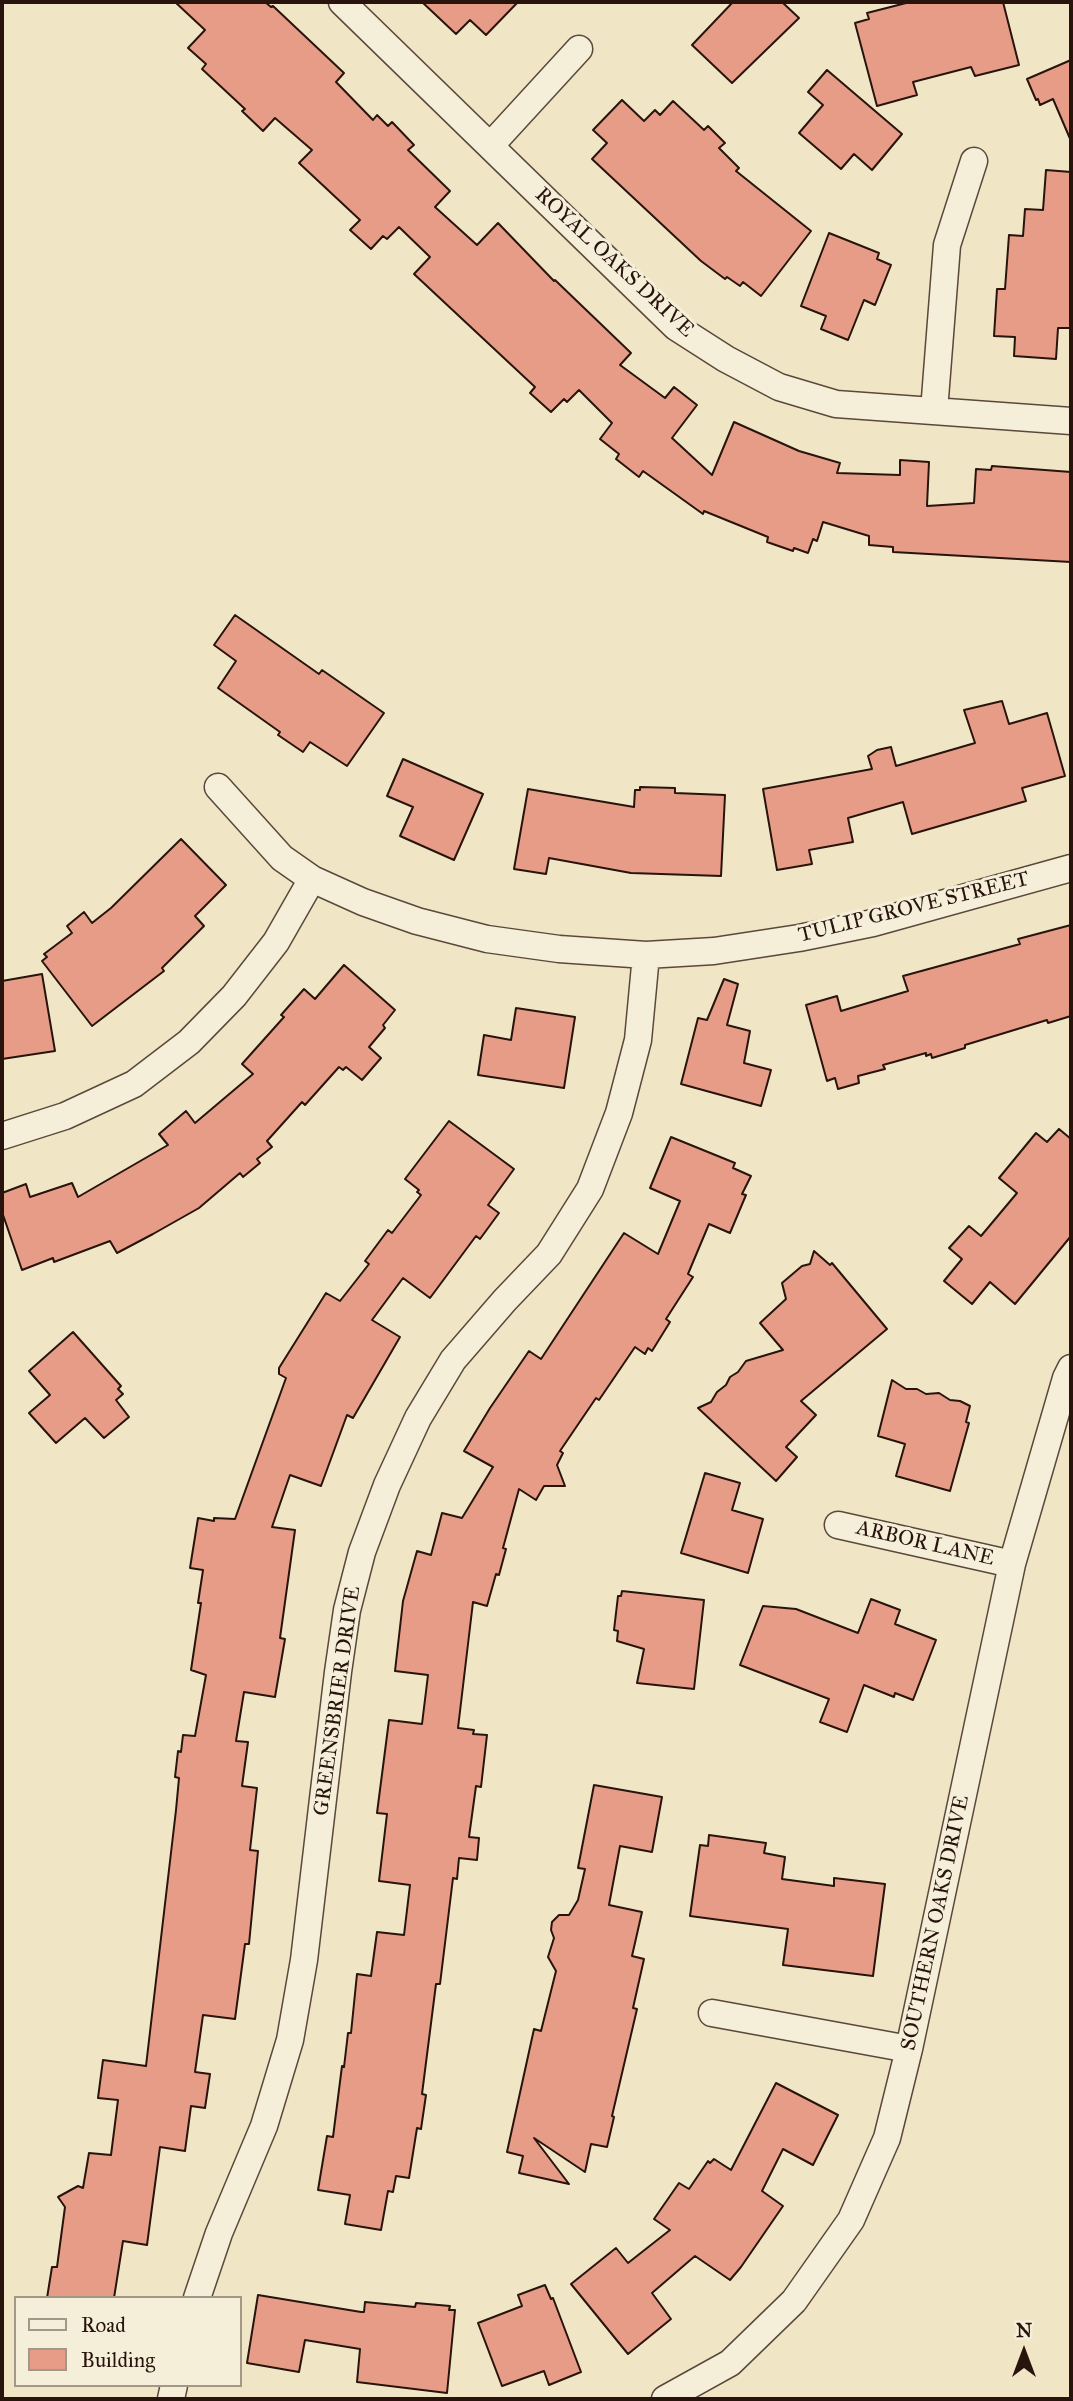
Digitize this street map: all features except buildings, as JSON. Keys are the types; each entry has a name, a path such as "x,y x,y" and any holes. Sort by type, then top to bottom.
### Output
{"street":[{"name":"ROYAL OAKS DRIVE","path":"342,2 676,327 726,359 779,387 836,404 1071,421"},
{"path":"490,146 579,49"},
{"path":"934,411 947,245 974,161"},
{"name":"TULIP GROVE STREET","path":"218,787 282,858 312,879 396,914 487,939 559,950 646,955 715,951 799,938 873,923 1071,868"},
{"path":"2,1136 65,1116 134,1084 189,1042 234,996 276,942 312,879"},
{"name":"GREENSBRIER DRIVE","path":"198,2296 219,2233 264,2126 290,2040 304,1960 347,1610 362,1552 387,1485 418,1419 453,1360 505,1300 550,1254 590,1189 619,1113 638,1040 646,955"},
{"name":"SOUTHERN OAKS DRIVE","path":"665,2399 730,2363 794,2301 851,2220 887,2138 909,2049 1013,1564 1071,1368"},
{"name":"ARBOR LANE","path":"838,1525 1013,1564"},
{"path":"712,2013 909,2049"}]}
